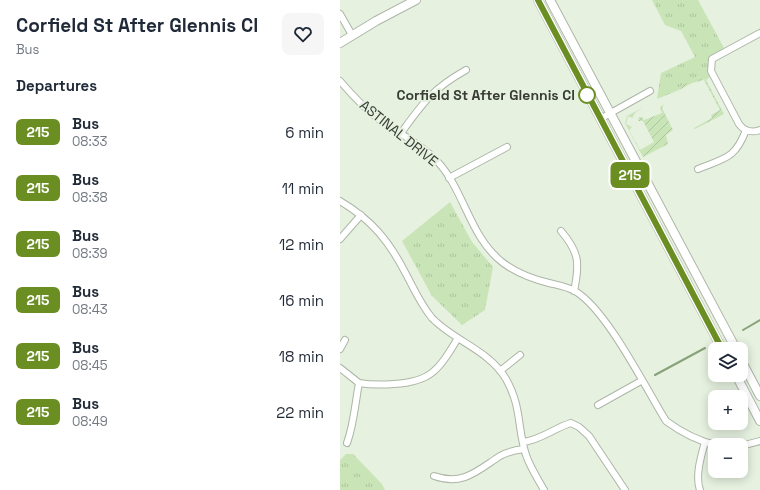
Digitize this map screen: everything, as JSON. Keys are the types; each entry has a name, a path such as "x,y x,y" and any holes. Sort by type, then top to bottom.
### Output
{"main road":[{"path":"340,43 416,0"},
{"path":"538,0 718,342"},
{"path":"550,0 732,342"},
{"path":"748,373 760,396"},
{"path":"740,382 760,421"}],"street":[{"path":"340,14 352,35"},
{"path":"760,33 712,59 711,71 739,124 746,130 752,132 760,130"},
{"path":"401,133 426,98 448,80 466,70"},
{"name":"ASTINAL DRIVE","path":"340,81 380,120 423,148 438,162 449,178 479,236 489,250 503,263 538,280 574,291 591,304 618,341 666,421 677,430 708,443"},
{"path":"600,119 650,91"},
{"path":"698,169 732,154 741,144 746,130"},
{"path":"449,178 508,147"},
{"path":"340,201 361,215 386,240 421,303 432,318 481,353 500,370 515,398 524,446 529,462 544,490"},
{"path":"340,239 361,215"},
{"path":"561,231 572,245 577,257 579,271 574,291"},
{"path":"340,368 359,383 372,386 408,384 423,380 444,362 458,338"},
{"path":"340,349 345,340"},
{"path":"500,370 520,355"},
{"path":"598,405 641,381"},
{"path":"346,443 353,427 354,406 359,383"},
{"path":"434,476 450,480 462,478 485,468 508,452 524,446 561,426 571,423 579,427 589,436 625,490"},
{"path":"748,444 760,441"},
{"path":"700,490 698,484 699,471 705,442"}],"green space":[{"path":"652,0 698,0 724,48 715,54 708,63 708,72 710,77 706,80 698,77 678,89 679,90 657,99 661,73 695,57 681,31 665,25"},
{"path":"698,77 706,80 724,114 695,129 694,128 712,118 711,115 720,110 704,80 692,83 679,90 678,88"},
{"path":"664,104 662,108 673,130 666,135 668,144 643,157 625,123 627,116 642,108 635,113 632,118 628,116 626,124 632,127 629,130 640,150 654,142 643,121 638,121 639,117 642,117 644,120 662,113 660,107"},
{"path":"450,202 472,242 493,267 485,310 462,325 432,296 402,241"},
{"path":"346,454 353,454 382,484 385,490 340,490 340,460"}],"waterway":[{"path":"743,330 760,320"},
{"path":"655,375 705,348"}],"bus line":[{"name":"215","path":"538,0 718,342"}],"place":[{"name":"Corfield St After Glennis Cl","path":"587,95"}]}
